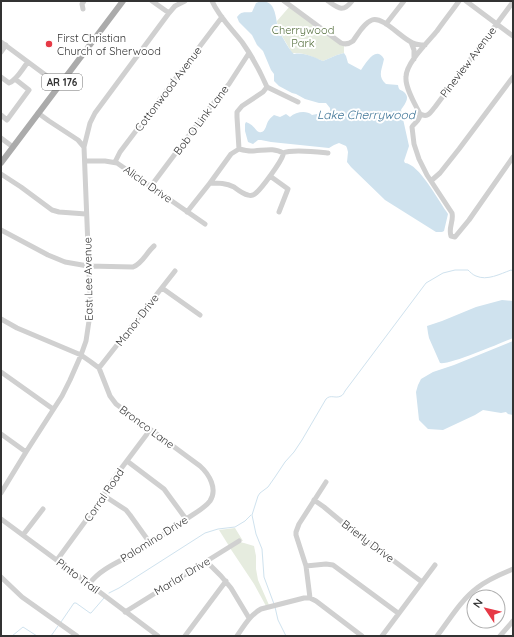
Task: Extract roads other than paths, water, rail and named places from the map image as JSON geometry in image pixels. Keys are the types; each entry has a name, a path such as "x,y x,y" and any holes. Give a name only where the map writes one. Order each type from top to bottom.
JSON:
{"main road":[{"name":"AR 176","path":"1,163 123,1"}],"street":[{"path":"83,9 82,4 84,1"},
{"path":"152,1 169,13"},
{"name":"East Lee Avenue","path":"1,492 67,388 86,341 90,321 84,147 90,123 95,113 169,13 175,6 185,1"},
{"path":"212,1 216,9 250,53 267,87 298,102"},
{"path":"284,1 341,43 351,43 365,25 371,20 379,20 411,42 425,45"},
{"path":"328,1 337,7 342,8 346,7 351,2"},
{"path":"386,24 404,1"},
{"path":"459,1 414,59 406,74 407,85 420,114 419,120 412,127 414,144 427,175 432,180 452,213 453,219 450,234 452,237 455,237 469,220 513,157"},
{"path":"466,1 513,36"},
{"name":"Pineview Avenue","path":"420,114 425,116 435,107 513,2"},
{"name":"Cottonwood Avenue","path":"115,162 120,152 222,17"},
{"path":"411,42 414,50 414,59"},
{"path":"1,52 3,44 60,85"},
{"name":"Bob O Link Lane","path":"150,186 229,84 250,53"},
{"path":"1,77 9,83 12,82 28,62"},
{"path":"432,180 460,149 513,77"},
{"path":"1,115 7,120 29,90 15,79"},
{"path":"239,149 237,112 242,106 263,92 267,87"},
{"path":"38,113 78,140 84,147"},
{"path":"1,138 13,147"},
{"path":"187,212 231,154 239,149 250,151 272,150 283,152 296,151 328,153"},
{"path":"210,183 224,184 245,194 253,195 270,176 282,158 283,152"},
{"name":"Alicia Drive","path":"85,161 115,162 205,224"},
{"path":"1,174 52,210 86,214"},
{"path":"270,176 288,189 288,193 279,212"},
{"path":"1,230 57,259 73,264 88,266 133,267 139,264 154,246"},
{"name":"Manor Drive","path":"99,368 175,271"},
{"path":"162,288 200,315"},
{"path":"1,319 18,328 81,355 99,368"},
{"name":"Bronco Lane","path":"99,368 108,392 118,406 202,468 209,477 213,490"},
{"path":"1,372 53,409"},
{"name":"Corral Road","path":"57,560 150,430"},
{"path":"1,434 26,452"},
{"path":"127,462 164,489 186,520"},
{"path":"310,598 306,566 296,532 299,524 326,482"},
{"name":"Palomino Drive","path":"90,584 93,579 104,570 150,543 200,510 209,502 213,490"},
{"path":"103,495 126,510 150,543"},
{"name":"Brierly Drive","path":"314,500 422,582"},
{"path":"23,535 43,509"},
{"name":"Pinto Trail","path":"1,519 90,584 155,635"},
{"name":"Marlar Drive","path":"124,612 239,540"},
{"path":"206,561 231,588 249,618"},
{"path":"306,566 326,564 333,565 398,613"},
{"path":"382,636 435,565"},
{"path":"438,636 468,595 481,585 513,569"},
{"path":"1,577 22,597 78,636"},
{"path":"185,636 226,582"},
{"path":"237,636 249,618 261,609 297,599 310,598 362,636"},
{"path":"500,636 513,621"}],"water":[{"name":"Lake Cherrywood","path":"261,1 272,6 280,33 294,54 305,54 323,61 344,53 348,63 361,70 368,60 375,54 381,55 384,59 381,73 383,81 386,84 398,85 399,89 406,94 407,97 401,110 409,146 404,161 416,169 422,176 448,214 444,231 436,232 385,200 347,162 348,152 346,146 339,143 329,148 261,140 258,140 253,144 248,142 245,131 246,122 261,132 274,115 280,117 286,114 290,117 292,115 304,112 312,115 317,114 324,120 326,116 329,116 330,114 330,108 326,103 319,103 305,99 279,86 274,81 274,74 263,51 257,45 252,35 239,22 237,17 242,13 252,12 256,3"},
{"path":"502,300 513,301 513,338 454,361 440,363 429,338 427,326 476,307"},
{"path":"513,341 513,415 506,412 501,413 483,410 443,430 428,429 419,420 416,392 421,379 433,372"}],"waterway":[{"path":"274,604 264,577 262,549 256,534 252,515 258,496 268,487 285,462 294,452 326,399 343,395 426,283 443,273 455,270 468,270 475,276 485,278 511,270 513,271"},
{"path":"109,593 205,533 218,529 235,527 251,515"},
{"path":"61,622 74,603 91,613 104,598"},
{"path":"275,607 278,620 286,636"},
{"path":"51,636 58,626"},
{"path":"12,636 23,627 37,636"}],"place":[{"name":"First Christian Church of Sherwood","path":"49,44"}],"park label":[{"name":"Cherrywood Park","path":"303,36"}]}
